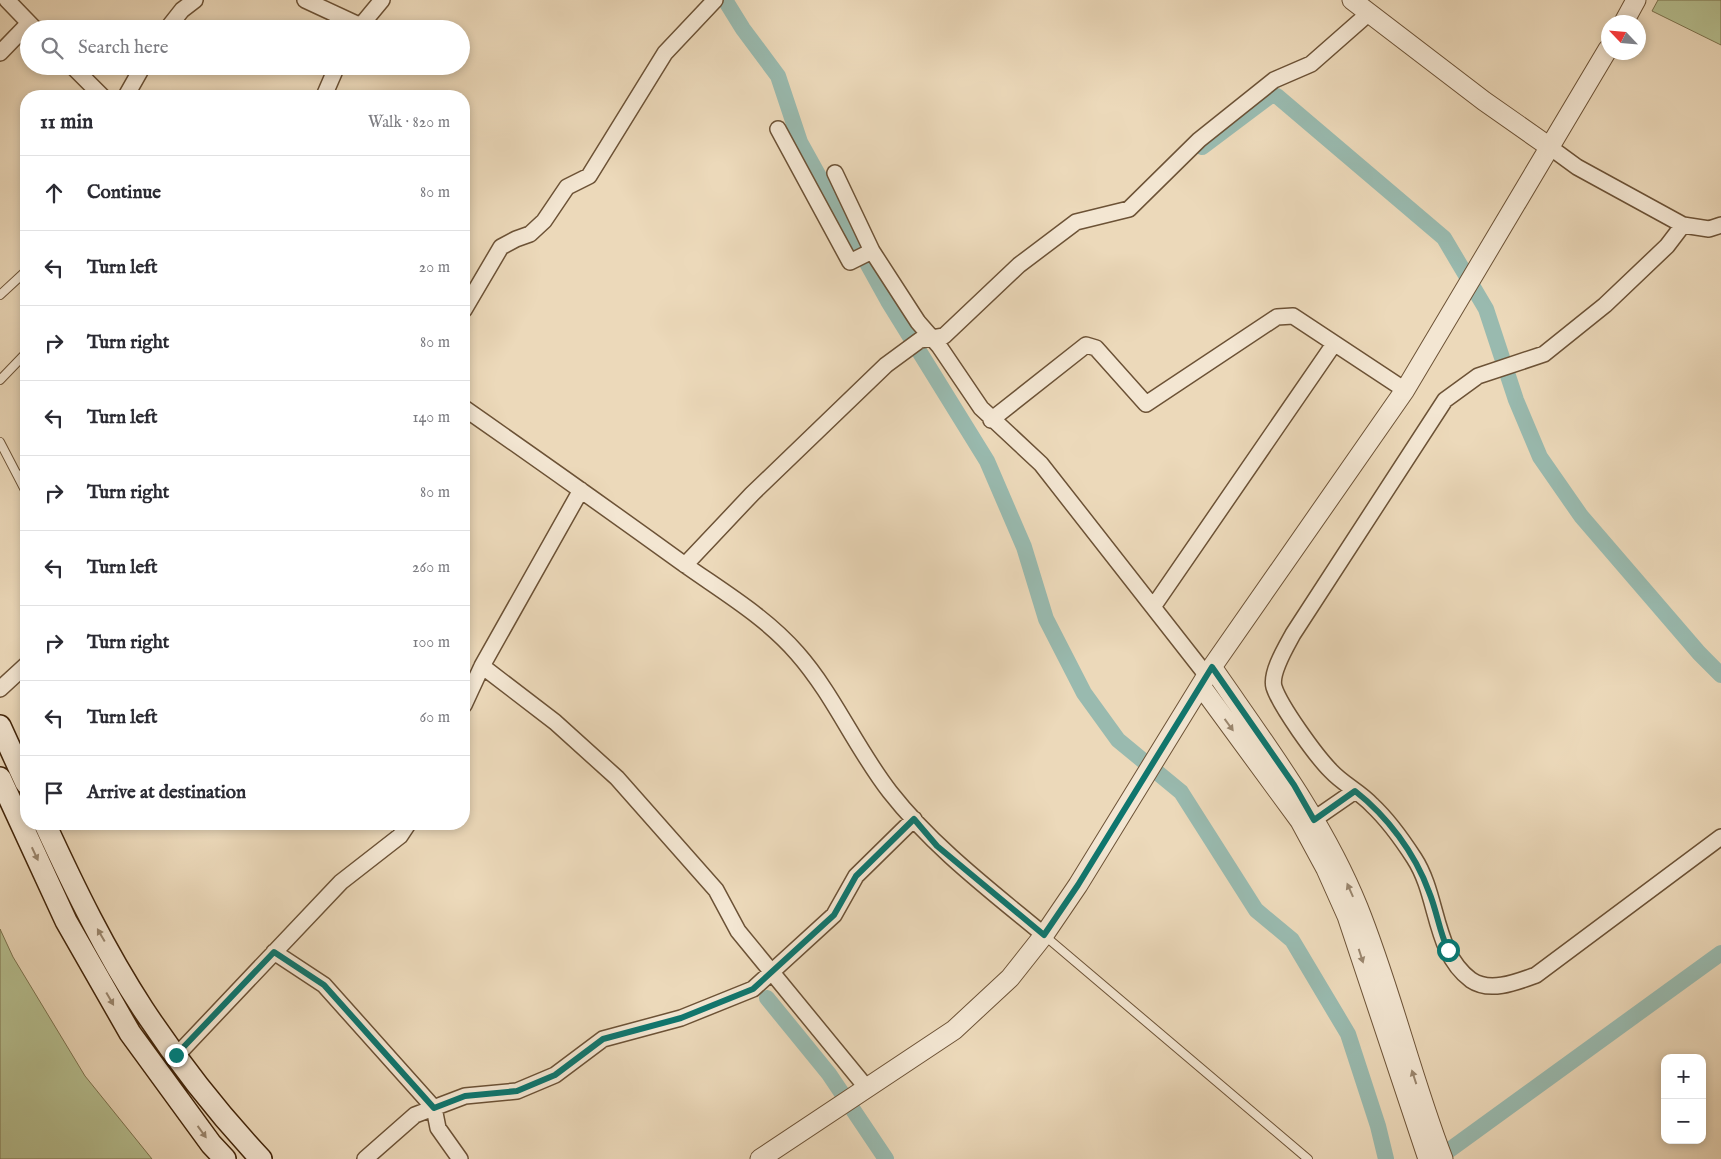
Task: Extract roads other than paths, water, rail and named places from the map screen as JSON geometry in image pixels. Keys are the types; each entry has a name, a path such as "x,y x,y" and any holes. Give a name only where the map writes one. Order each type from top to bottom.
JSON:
{"main road":[{"path":"0,726 20,770"},
{"path":"0,778 20,821"},
{"path":"24,830 66,921 130,1033 211,1144 225,1159"},
{"path":"48,830 79,897 143,1009 224,1120 261,1159"}],"street":[{"path":"7,0 26,20"},
{"path":"174,20 182,10 195,0"},
{"path":"305,0 346,20"},
{"path":"366,20 382,0"},
{"path":"1352,0 1484,101 1577,167 1683,225 1710,229 1721,225"},
{"path":"1628,15 1636,0"},
{"path":"470,300 501,247 530,234 544,221 567,187 589,176 665,53 712,3"},
{"path":"686,565 752,494 886,365 926,339 944,336 1019,265 1076,222 1129,208 1207,134 1274,80 1311,64 1369,12"},
{"path":"0,53 20,36"},
{"path":"760,1159 954,1030 1010,978 1044,935 1206,676 1405,390 1551,148 1602,60"},
{"path":"81,75 96,90"},
{"path":"129,90 138,75"},
{"path":"327,90 333,75"},
{"path":"778,129 850,262 872,251"},
{"path":"835,173 872,251 918,322 926,339 991,420 1041,464 1206,676 1294,785 1339,864 1358,907 1423,1128 1428,1159"},
{"path":"1683,225 1667,246 1605,305 1544,354 1478,376 1445,400 1293,634 1278,663 1273,684 1281,704 1330,771 1373,805 1415,859 1430,892 1441,936 1455,964 1472,980 1486,987 1513,983 1536,975 1721,837"},
{"path":"991,420 1086,345 1096,348 1146,404 1277,317 1293,316 1405,390"},
{"path":"1153,607 1334,344"},
{"path":"470,412 760,619 797,652 839,710 865,759 937,846 1044,935"},
{"path":"470,692 482,666 581,490"},
{"path":"482,666 555,722 617,778 716,890 738,931 865,1088"},
{"path":"0,689 20,671"},
{"path":"1206,676 1300,821 1326,870 1347,916 1423,1128 1443,1159"},
{"path":"1314,820 1355,791"},
{"path":"365,1159 415,1115 465,1096 517,1091 555,1075 603,1039 681,1018 753,989 834,915 856,876 914,819"},
{"path":"176,1055 341,882 400,836 404,830"},
{"path":"274,952 324,985 434,1108 438,1128 460,1159"}],"lane":[{"path":"0,295 20,277"},
{"path":"0,380 20,359"},
{"path":"0,442 19,478"},
{"path":"1044,935 1308,1159"}],"waterway":[{"path":"725,0 743,29 778,76 800,142 888,301 987,461 1024,547 1046,619 1084,693 1118,740 1181,792 1256,910 1292,940 1348,1034 1378,1126 1386,1159"},
{"path":"1202,147 1270,96 1277,96 1444,238 1486,309 1516,400 1540,457 1581,516 1699,653 1721,675"},
{"path":"1437,1159 1721,953"},
{"path":"767,998 829,1074 886,1159"}]}
